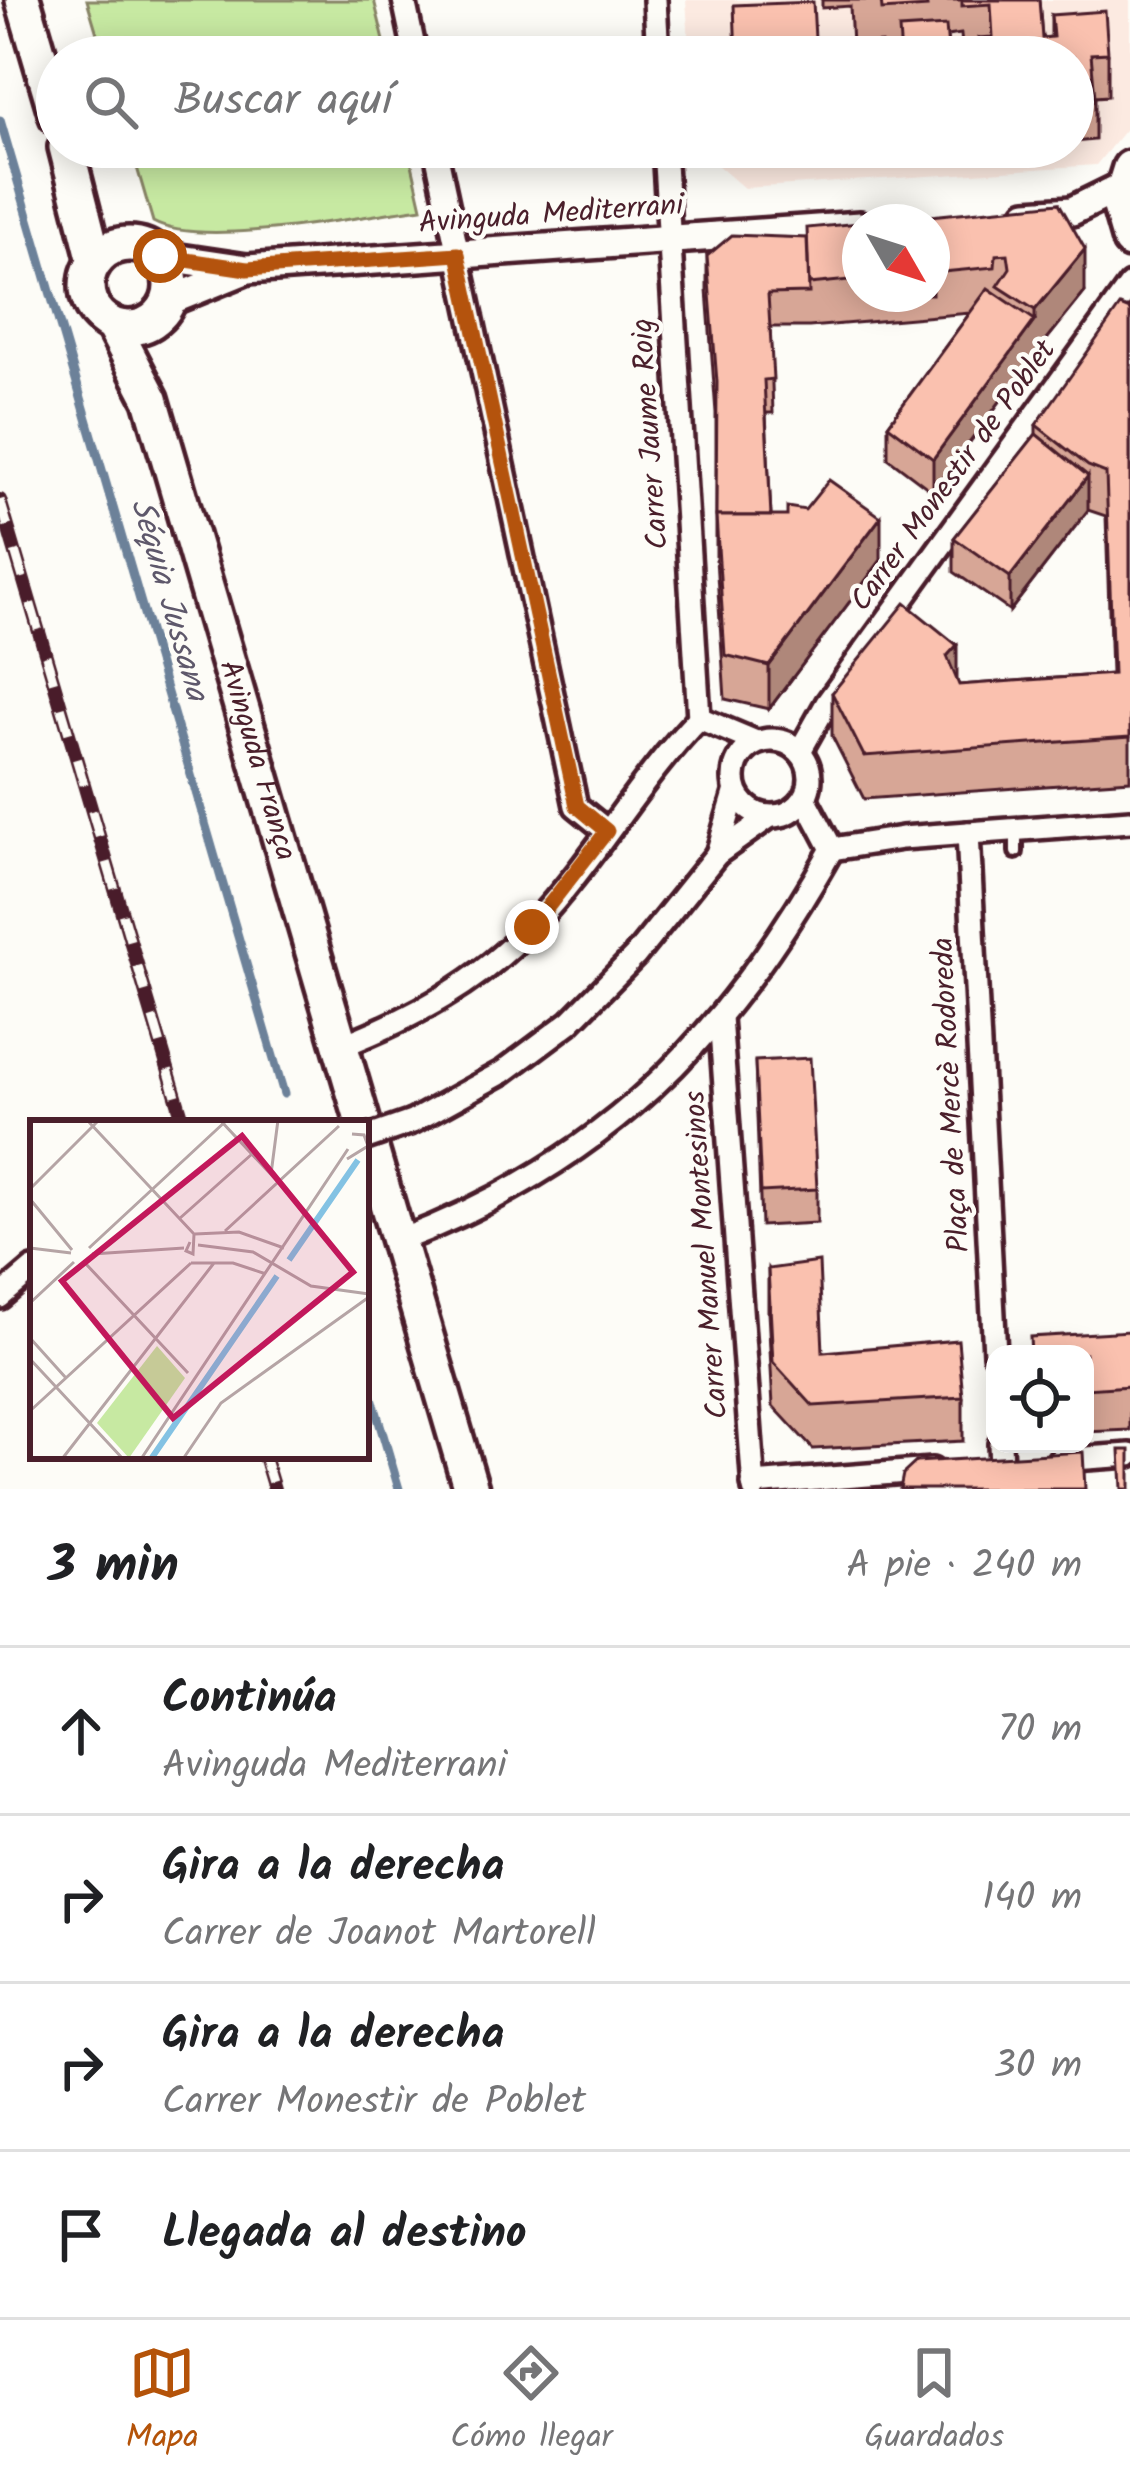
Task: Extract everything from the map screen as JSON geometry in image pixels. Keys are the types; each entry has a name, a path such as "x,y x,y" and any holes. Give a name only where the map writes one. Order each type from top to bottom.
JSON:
{"main road":[{"path":"22,0 36,46"},
{"path":"72,168 95,261"},
{"path":"77,168 171,278 161,312 134,329 113,326 93,310 86,285 95,261 111,248 145,250"},
{"path":"1126,178 1128,238"},
{"name":"Avinguda França","path":"151,399 161,312"},
{"name":"Avinguda França","path":"113,326 151,399 362,1120"},
{"path":"369,1145 471,1489"}],"street":[{"path":"404,0 412,36"},
{"path":"655,0 657,36"},
{"path":"440,168 577,806 607,831"},
{"name":"Carrer Jaume Roig","path":"665,168 699,718"},
{"path":"1005,216 1072,211 1126,178"},
{"path":"1072,211 1128,238"},
{"name":"Avinguda Mediterrani","path":"145,250 247,269 842,227"},
{"name":"Avinguda Mediterrani","path":"161,312 247,269"},
{"name":"Carrer Monestir de Poblet","path":"790,745 827,703 1130,285"},
{"path":"341,1046 413,1018 487,968 532,927 661,757 699,718 756,742 790,745 811,774 805,798 790,812 769,817 717,854 635,956 570,1022 503,1072 412,1122 369,1134"},
{"path":"717,854 735,793 735,763 756,742"},
{"path":"735,793 749,810 769,817"},
{"path":"805,798 832,849"},
{"path":"398,1241 500,1198 594,1141 661,1082 720,1017 832,849 968,833 1016,841 1130,821"},
{"name":"Plaça de Mercè Rodoreda","path":"968,833 995,1345"},
{"name":"Carrer Manuel Montesinos","path":"720,1017 753,1486"},
{"path":"0,1298 30,1272"},
{"path":"753,1486 821,1484 1000,1461 1130,1455"}],"shaded area":[{"path":"686,0 1130,0 1130,124 1094,165 1094,36 689,36"},
{"path":"721,168 1050,168 744,188"}],"green space":[{"path":"87,0 374,0 383,36 98,36"},
{"path":"137,168 413,168 422,208 243,232 176,229 153,222"}],"building":[{"path":"881,0 926,0 927,7 882,10"},
{"path":"962,0 1039,0 1042,36 993,36 991,4 962,6"},
{"path":"813,2 815,36 735,36 734,5"},
{"path":"1105,11 1108,53 1094,54 1094,36 1053,36 1051,15"},
{"path":"946,26 947,36 900,36 899,29"},
{"path":"1059,203 1085,249 1035,310 998,286 1010,268 1008,254 996,255 995,267 950,271 950,214"},
{"path":"842,225 842,281 809,284 807,228"},
{"path":"732,235 807,238 809,293 768,294 773,379 764,380 771,516 716,516 717,382 707,256"},
{"path":"988,288 1035,320 933,459 888,425"},
{"path":"1120,306 1130,310 1130,737 864,756 832,693 905,603 957,645 947,656 959,685 1113,674 1106,473 1088,466 1036,425"},
{"path":"1036,434 1088,476 1010,577 954,538"},
{"path":"829,480 881,517 769,666 725,655 716,516 787,516 787,507 805,510"},
{"path":"810,1058 817,1189 761,1192 755,1061"},
{"path":"819,1262 823,1352 958,1340 963,1397 813,1406 773,1362 768,1269"},
{"path":"1130,1331 1130,1386 1094,1388 1094,1345 1030,1345 1030,1337"},
{"path":"1120,1450 1130,1450 1130,1489 1122,1489"},
{"path":"1083,1453 1085,1489 900,1489 903,1474 916,1462"}],"waterway":[{"name":"Séquia Jussana","path":"0,120 284,1094"},
{"name":"Séquia Jussana","path":"369,1387 399,1489"}],"railway":[{"path":"0,500 183,1120"},
{"path":"265,1459 274,1489"}],"route":[{"path":"160,256 247,269 458,254 577,806 607,831 532,927"}]}
